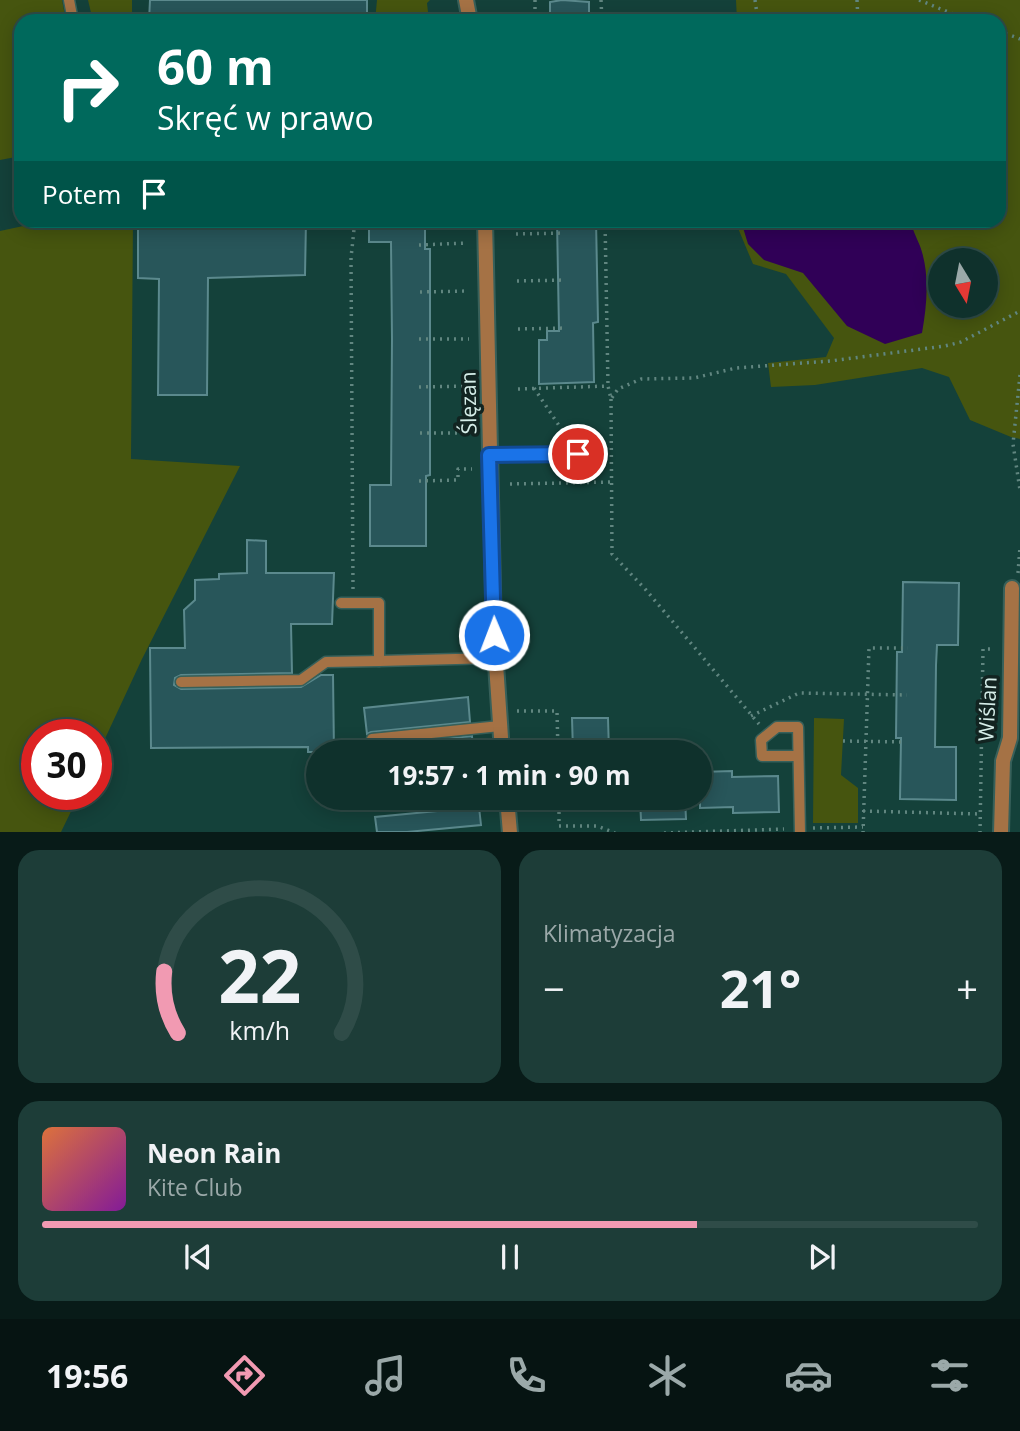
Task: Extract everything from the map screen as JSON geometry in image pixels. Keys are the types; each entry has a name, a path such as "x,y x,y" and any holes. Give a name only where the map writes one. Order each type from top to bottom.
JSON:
{"street":[{"name":"Ślęzan","path":"485,228 495,658 501,740"},
{"name":"Wiślan","path":"1001,832 1003,761 1010,738 1012,588"},
{"path":"508,810 510,832"}],"lane":[{"path":"489,455 578,454"},
{"path":"341,603 379,603 379,661"},
{"path":"181,682 301,680 326,662 495,658"},
{"path":"372,739 500,726"},
{"path":"798,756 762,756 761,740 777,727 798,727 800,830"}],"path":[{"path":"919,0 953,14"},
{"path":"354,228 351,258 354,604"},
{"path":"605,228 608,386 611,399 612,554 646,590 768,734"},
{"path":"516,234 565,233"},
{"path":"419,245 467,243"},
{"path":"517,281 566,281"},
{"path":"420,292 468,291"},
{"path":"611,399 618,389 640,379 694,378 736,368 830,361 945,346 961,342 1020,311"},
{"path":"518,329 567,328"},
{"path":"419,339 469,339"},
{"path":"1020,375 1013,443 1020,490"},
{"path":"419,387 470,386"},
{"path":"518,389 608,386"},
{"path":"534,388 578,454"},
{"path":"420,433 460,433 460,428 471,428"},
{"path":"419,481 458,480 458,469 472,469"},
{"path":"510,484 612,482"},
{"path":"1012,588 1017,583 1020,547"},
{"path":"863,832 869,648 908,648"},
{"path":"980,832 983,649 1010,650"},
{"path":"751,716 799,693 907,695"},
{"path":"516,704 517,712 557,711 558,740"},
{"path":"844,741 905,742"},
{"path":"559,810 559,826 597,826 615,832"},
{"path":"863,811 980,814"},
{"path":"664,832 863,827"}],"green space":[{"path":"0,0 62,0 65,14 14,14 14,157 0,160"},
{"path":"88,0 132,0 132,14 91,14"},
{"path":"377,0 430,0 427,3 428,14 376,14"},
{"path":"736,0 1020,0 1020,439 970,420 949,377 922,368 815,385 771,387 768,363 826,357 834,338 786,274 753,264 738,228 1006,228 1006,14 737,14"},
{"path":"14,228 133,228 131,459 240,466 112,724 112,719 21,719 21,810 72,810 61,832 0,832 0,231"},
{"path":"814,718 844,719 841,775 858,788 858,823 813,823"}],"shaded area":[{"path":"743,228 913,228 923,256 926,278 922,333 885,344 847,326 803,273 764,260 748,244"}],"building":[{"path":"150,0 367,0 367,14 149,14"},
{"path":"550,2 589,2 589,14 550,14"},
{"path":"138,228 306,228 305,275 208,278 207,395 158,395 159,279 138,278"},
{"path":"369,228 425,228 425,249 430,249 430,475 426,476 426,546 370,546 370,485 391,485 392,339 391,242 369,242"},
{"path":"557,228 596,228 598,322 593,323 594,382 539,384 539,340 547,340 547,331 559,331"},
{"path":"247,540 266,541 266,573 334,573 332,624 291,624 292,673 181,675 175,678 174,685 181,689 301,687 321,675 333,675 334,740 306,740 306,747 151,748 150,648 185,648 184,610 195,600 195,580 219,579 219,574 247,573"},
{"path":"903,582 959,583 958,645 937,645 936,665 935,747 956,747 956,800 900,799 901,738 896,738 897,652 902,652"},
{"path":"468,697 470,722 367,734 364,708"},
{"path":"572,718 608,718 609,740 573,740"},
{"path":"472,736 472,740 432,740"},
{"path":"732,771 732,777 778,776 779,812 733,813 733,807 712,808 712,772"},
{"path":"448,810 479,810 481,825 377,832 375,817"},
{"path":"641,810 686,810 686,819 641,820"}],"route":[{"path":"494,635 489,455 578,454"}]}
